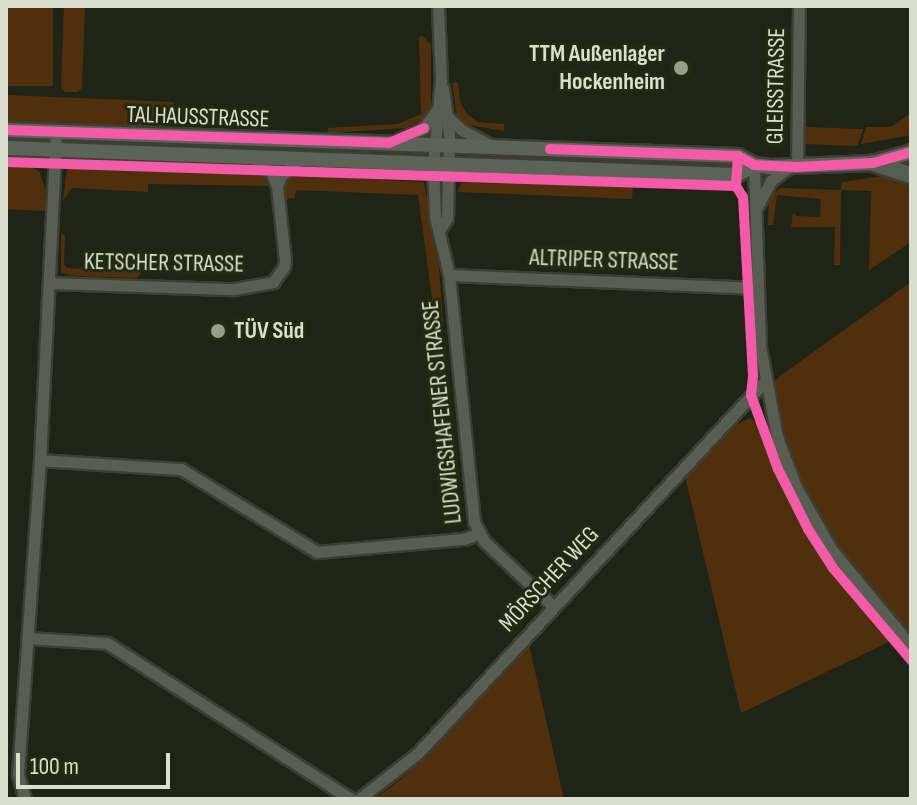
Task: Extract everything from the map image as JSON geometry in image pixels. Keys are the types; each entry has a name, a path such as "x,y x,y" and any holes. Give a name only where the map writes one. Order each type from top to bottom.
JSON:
{"highway":[{"path":"873,163 911,175"}],"main road":[{"name":"TALHAUSSTRASSE","path":"6,130 738,156 754,165 793,167 873,163 911,152"},
{"name":"TALHAUSSTRASSE","path":"6,148 734,175 754,165"}],"street":[{"path":"438,6 441,80 448,117 442,145"},
{"name":"GLEISSTRASSE","path":"793,167 799,6"},
{"path":"441,80 436,111 442,145"},
{"path":"389,143 424,128 436,111"},
{"path":"448,117 462,130 494,147"},
{"path":"25,799 18,774 40,460 56,132"},
{"name":"LUDWIGSHAFENER STRASSE","path":"442,145 435,217 449,275 478,534 553,606"},
{"path":"254,158 271,172 277,186"},
{"path":"277,186 281,176 300,159"},
{"path":"754,165 757,288 764,382 787,465 813,521 858,584 911,646"},
{"path":"755,211 765,188 793,167"},
{"name":"KETSCHER STRASSE","path":"49,283 234,289 267,284 278,279 285,260 277,186"},
{"name":"ALTRIPER STRASSE","path":"449,275 757,288"},
{"name":"MÖRSCHER WEG","path":"359,799 418,753 764,382"},
{"path":"40,460 181,469 317,552 464,539 478,534"},
{"path":"28,638 107,643 351,799"}],"shaded area":[{"path":"8,6 53,6 53,86 8,86"},
{"path":"64,6 85,6 82,88 77,92 65,92 61,87"},
{"path":"423,36 431,45 431,108 427,117 406,128 328,133 328,128 398,124 421,114 419,37"},
{"path":"458,82 460,102 467,114 478,122 504,124 504,131 469,125 457,115 452,83"},
{"path":"6,95 174,102 171,122 167,127 6,121"},
{"path":"911,113 911,135 861,144 866,127 891,127"},
{"path":"806,127 863,129 858,145 853,146 805,144"},
{"path":"138,139 414,150 414,153 122,145"},
{"path":"584,154 735,160 735,169 455,157"},
{"path":"6,166 31,167 39,171 46,191 45,211 6,209"},
{"path":"67,168 263,174 269,186 148,184 148,192 72,188 63,200"},
{"path":"291,175 424,182 439,267 443,322 436,327 418,195 296,190 295,198 285,199 284,187"},
{"path":"890,175 911,179 911,242 869,270 871,191 841,190 842,182"},
{"path":"480,180 633,185 632,199 457,192 461,183"},
{"path":"780,188 841,190 840,265 834,265 835,227 791,227 793,213 820,217 821,199 777,195 773,225 768,225 769,198"},
{"path":"61,233 65,236 64,264 67,268 141,271 140,275 137,278 61,273"},
{"path":"911,282 911,637 863,582 819,520 787,449 771,386 780,376"},
{"path":"750,418 761,425 772,460 801,523 831,570 891,641 741,713 685,476 735,421 738,424"},
{"path":"529,645 564,799 375,799 401,779"}],"cycle path":[{"path":"6,130 389,143 424,128"},
{"path":"550,149 738,156 754,165 797,167 873,163 911,152"},
{"path":"738,156 736,186 743,197 753,376 751,395 778,469 808,529 833,568 911,660"},
{"path":"6,162 736,186"}],"place":[{"name":"TTM Außenlager Hockenheim","path":"681,68"},
{"name":"TÜV Süd","path":"218,331"}]}
